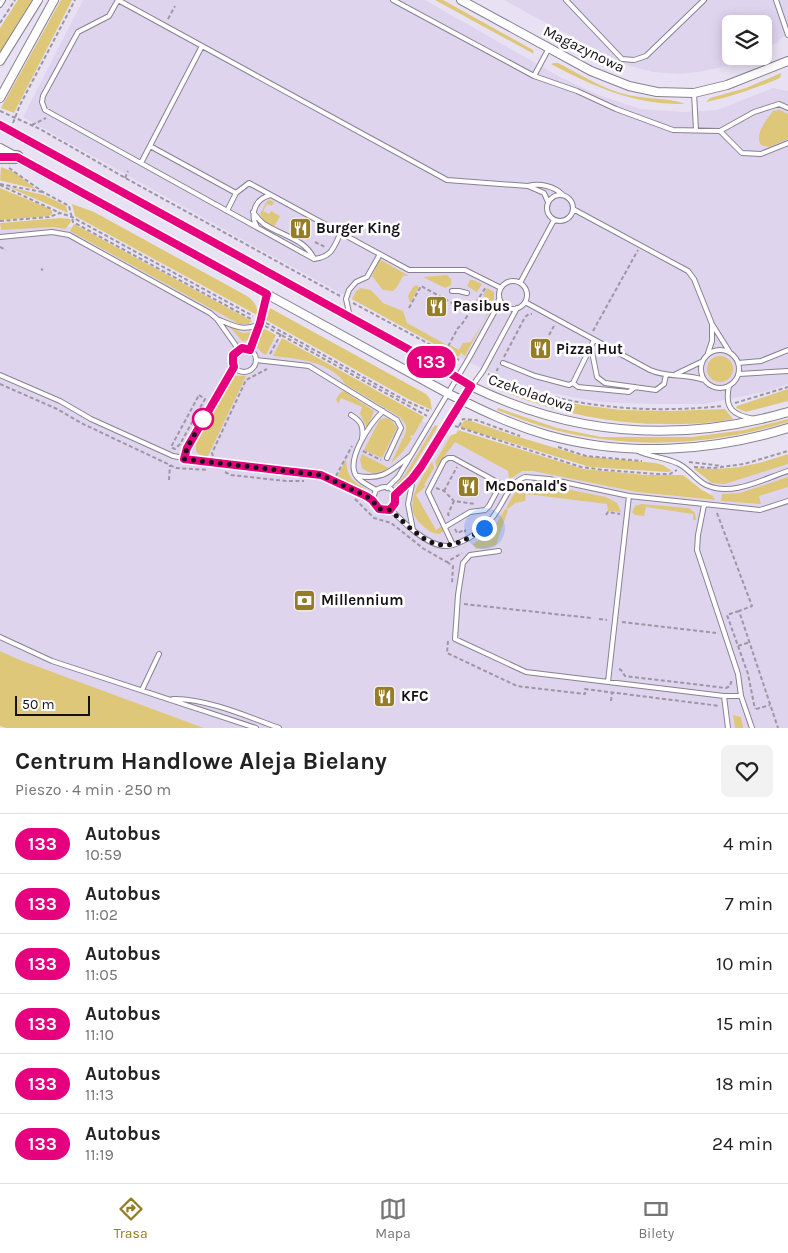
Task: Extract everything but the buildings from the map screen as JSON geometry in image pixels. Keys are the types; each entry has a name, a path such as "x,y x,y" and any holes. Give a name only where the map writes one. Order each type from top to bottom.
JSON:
{"street":[{"path":"0,62 38,0"},
{"path":"0,98 54,0"},
{"name":"Magazynowa","path":"461,0 591,71 629,86 657,92 694,93 727,85 788,61"},
{"name":"Czekoladowa","path":"0,125 471,386 519,407 576,424 613,430 663,431 696,429 761,420 788,412"},
{"path":"0,148 449,394 491,415 548,435 587,443 632,448 666,449 713,446 788,428"},
{"path":"1,162 17,157"}],"lane":[{"path":"0,5 3,0"},
{"path":"341,232 330,253 324,258 314,259 45,110 42,102 43,96 78,32 109,16 118,0 447,180 528,186 536,184 554,189 571,201 573,209 571,215 566,220 554,220 547,211 548,202 544,193 528,186"},
{"path":"392,0 534,76 577,91 616,109 673,130 720,131 754,112 779,104 788,108"},
{"path":"566,0 622,59 634,60 646,56 704,0"},
{"path":"776,0 788,35"},
{"path":"141,163 202,46"},
{"path":"534,76 549,48"},
{"path":"694,93 696,130"},
{"path":"720,131 742,152 761,154 788,143"},
{"path":"150,146 236,193"},
{"path":"227,211 236,193 249,183 409,270 465,270 500,288"},
{"path":"258,229 253,218 253,212 260,199 264,196 272,195"},
{"path":"548,202 554,196 563,195"},
{"path":"573,209 688,271 694,279 712,324 728,352"},
{"path":"253,212 262,223 312,252 314,259"},
{"path":"520,283 554,220"},
{"path":"0,237 52,232 65,234 210,313 217,319 239,350"},
{"path":"350,318 346,299 349,290 352,285 367,277 380,254"},
{"path":"387,488 398,477 449,394 496,309 500,288 511,281 520,283 526,291 525,302 517,308 483,371 471,386 412,479 395,495"},
{"path":"452,292 460,291 467,293"},
{"path":"250,350 267,294"},
{"path":"499,299 506,307 517,308"},
{"path":"525,302 650,370 666,375 676,374 704,380"},
{"path":"217,319 245,329 253,327 260,322"},
{"path":"708,353 716,350 733,354 738,364 739,374 729,386 718,388 708,384 700,371 712,340 712,324"},
{"path":"502,362 535,376 569,385 573,383 594,340"},
{"path":"591,347 596,373 599,379 605,382 659,389 664,384 666,375"},
{"path":"184,459 187,448 234,367 233,355 245,348 255,354 255,366 249,371 241,372 234,367"},
{"path":"738,364 761,360 788,350"},
{"path":"256,360 309,366 397,420 402,428 387,458"},
{"path":"676,374 702,362"},
{"path":"739,374 788,371"},
{"path":"0,375 60,401 80,413 159,451 184,459 321,475 372,500 379,509 390,510 428,540 440,545 453,545 476,533 488,524 514,484 525,476 629,496 704,505 760,510 788,500"},
{"path":"573,383 578,387 629,392 636,387"},
{"path":"729,386 729,405 737,415 761,420"},
{"path":"376,490 356,476 353,466 354,456 362,441 383,411"},
{"path":"350,415 361,423 363,430 362,441"},
{"path":"632,448 643,454 660,456 675,462 689,470 705,484 718,489 738,488 788,471"},
{"path":"356,476 371,478 382,476 411,455"},
{"path":"445,526 470,512 485,510 498,491 497,482 453,458 448,458 444,461 428,492 453,545"},
{"path":"412,479 408,504 409,516 414,530"},
{"path":"372,500 376,490 383,487 387,488 394,492 395,495 395,503 390,510"},
{"path":"608,682 629,496"},
{"path":"704,505 698,535 698,550 738,674 741,696 752,728"},
{"path":"499,551 470,555 463,563 458,595 455,639 526,672 724,696 741,696"},
{"path":"0,637 52,661 256,728"},
{"path":"142,690 159,654"},
{"path":"724,696 728,728"},
{"path":"170,699 188,700 240,713 279,728"}],"path":[{"path":"0,23 15,0"},
{"path":"12,125 75,0"},
{"path":"165,26 175,6"},
{"path":"0,111 32,125 125,178 466,363"},
{"path":"18,124 20,119"},
{"path":"32,125 45,119"},
{"path":"1,162 44,192 69,206 73,222 71,225"},
{"path":"125,178 128,171"},
{"path":"0,184 44,192"},
{"path":"0,184 72,217 260,322 432,412"},
{"path":"0,222 50,217 60,213"},
{"path":"73,222 253,320"},
{"path":"314,250 317,243 329,249"},
{"path":"0,247 6,250"},
{"path":"589,338 638,250"},
{"path":"445,352 488,282"},
{"path":"409,308 421,286 463,309 465,305 471,308"},
{"path":"502,362 526,315 532,314"},
{"path":"264,326 281,333 430,417"},
{"path":"549,335 554,326 561,330"},
{"path":"269,355 281,333"},
{"path":"213,458 212,453 246,380 268,366"},
{"path":"494,376 499,367"},
{"path":"483,371 506,382 539,393 579,402 617,407 684,408 729,405 788,387"},
{"path":"501,391 506,382"},
{"path":"0,384 57,409 81,423 176,468 212,470"},
{"path":"199,396 205,399 180,444 175,449 171,446 199,396"},
{"path":"425,414 427,410"},
{"path":"459,426 466,418 487,425"},
{"path":"454,426 587,468 670,474 679,469"},
{"path":"334,477 337,475 352,446"},
{"path":"692,467 755,462 788,451"},
{"path":"686,463 722,466"},
{"path":"169,480 170,465"},
{"path":"444,491 458,467"},
{"path":"223,471 232,475 277,480 312,481"},
{"path":"434,488 444,491 454,501 476,504"},
{"path":"353,498 374,518 391,523 418,544 447,562 462,553"},
{"path":"449,516 448,514 454,501"},
{"path":"717,512 752,606 727,616 748,674 756,709"},
{"path":"454,526 457,533 465,530 466,532"},
{"path":"464,604 591,618"},
{"path":"739,611 778,728"},
{"path":"599,619 610,620"},
{"path":"620,621 719,633"},
{"path":"449,636 447,652 517,686 585,694 585,689 722,707"},
{"path":"738,646 750,642"},
{"path":"619,669 622,670 625,676 726,688 730,686 731,682 734,682"},
{"path":"611,701 612,692"},
{"path":"751,710 770,705"}],"shaded area":[{"path":"18,0 33,0 0,53 0,28"},
{"path":"61,0 72,0 14,113 1,108"},
{"path":"83,0 425,0 560,77 601,96 641,109 684,112 717,110 773,88 788,91 788,384 769,391 704,404 602,402 530,388 498,376 458,357 252,245 23,117"},
{"path":"435,0 443,0 533,50 534,54"},
{"path":"504,0 788,0 788,35 772,45 772,15 722,15 722,65 729,65 727,66 679,74 653,72 630,66 605,55"},
{"path":"558,63 592,81 619,92 685,104 666,104 615,93 551,64"},
{"path":"781,73 780,78 762,85 735,95 706,102 710,98 746,88"},
{"path":"780,110 788,114 788,139 769,147 761,145 759,137 762,128 773,111"},
{"path":"1,167 14,172 36,189 0,180"},
{"path":"8,187 44,195 66,206 68,213"},
{"path":"0,188 50,209 52,214 49,216 0,220"},
{"path":"267,201 274,202 272,206 267,204 263,211 269,214 271,211 280,216 274,227 264,221 260,214"},
{"path":"72,204 94,212 247,296 255,304 257,315 75,216"},
{"path":"60,218 70,219 71,222 65,229 54,227 1,230 0,223"},
{"path":"74,224 252,321 249,324 239,324 70,231"},
{"path":"66,225 499,463 637,492 713,500 706,474 754,468 788,457 788,728 204,728 0,651 0,229"},
{"path":"381,260 409,276 403,276 393,291 383,290 372,276"},
{"path":"447,275 451,279 451,285 445,288 423,277"},
{"path":"470,280 482,284 477,292 467,286"},
{"path":"416,285 419,287 410,303 408,296"},
{"path":"361,288 371,290 383,303 403,311 407,323 447,345 445,350 352,299 356,291"},
{"path":"487,288 494,292 494,302 483,322 488,306 487,300 483,295"},
{"path":"270,308 426,394 430,399 432,410 410,400 266,320"},
{"path":"230,327 243,333 253,332 249,339 242,341"},
{"path":"263,328 276,335 266,355 257,347"},
{"path":"480,328 465,356 461,353 458,357 447,351 450,345 459,350 463,343 471,342"},
{"path":"282,338 424,417 413,436 411,435 410,437 412,438 403,452 391,463 406,432 406,425 400,417 345,384 332,371 323,366 313,362 273,356"},
{"path":"720,356 729,360 733,369 729,378 720,382 711,378 707,369 711,360"},
{"path":"235,376 246,376 207,458 201,456 196,451 196,444"},
{"path":"509,386 529,393 581,405 621,410 725,409 733,419 682,424 653,424 588,417 526,400 505,392"},
{"path":"788,389 788,401 746,412 736,408 737,406"},
{"path":"344,391 374,411 367,428 360,414 362,407 341,398 338,404 336,399"},
{"path":"498,408 557,428 601,437 692,437 744,430 788,419 788,422 730,436 670,442 640,442 580,436 531,423 497,410"},
{"path":"387,418 397,428 382,458 364,450 379,421"},
{"path":"468,420 582,456 655,463 663,465 672,471 590,467 460,427 464,421"},
{"path":"435,425 438,426 410,472 398,485 397,484 406,473"},
{"path":"458,430 583,469 646,475 683,475 713,496 715,500 637,492 533,471 522,471 509,480 508,471 455,442 437,468 435,462 451,435 456,434"},
{"path":"362,454 390,468 375,473 365,471 360,460"},
{"path":"788,454 788,464 725,484 712,483 694,469 720,469 743,466"},
{"path":"346,459 349,474 366,489 364,491 337,478"},
{"path":"432,461 434,468 424,485 426,486 416,495 436,530 442,526 444,530 440,534 424,527 416,518 413,510 413,501 418,485"},
{"path":"788,477 788,487 759,496 761,504 721,501 722,494 740,493"},
{"path":"524,482 606,497 617,503 621,512 608,511 607,504 526,494 525,501 515,503 508,509 506,508 519,486"},
{"path":"641,504 689,508 695,513 696,520 693,520 693,514 646,507 644,516 635,515 632,512 635,506"},
{"path":"505,509 508,510 496,545 476,549 473,544 492,530"},
{"path":"0,651 204,728 6,728 0,726"},
{"path":"733,715 741,717 743,728 735,728"}],"bus line":[{"name":"133","path":"0,125 428,360 471,386 421,467 412,479 395,495 395,503 390,510 379,509 366,496 321,475 184,459 187,448 234,367 233,355 242,348 250,350 260,323 267,294 17,157 0,157"}],"place":[{"name":"Burger King","path":"300,228"},
{"name":"Pasibus","path":"437,306"},
{"name":"Pizza Hut","path":"540,349"},
{"name":"McDonald's","path":"469,486"},
{"name":"Millennium","path":"305,600"},
{"name":"KFC","path":"385,696"}],"route":[{"path":"203,419 187,448 184,459 321,475 366,496 379,509 390,510 428,540 440,545 457,544 484,528"}]}
